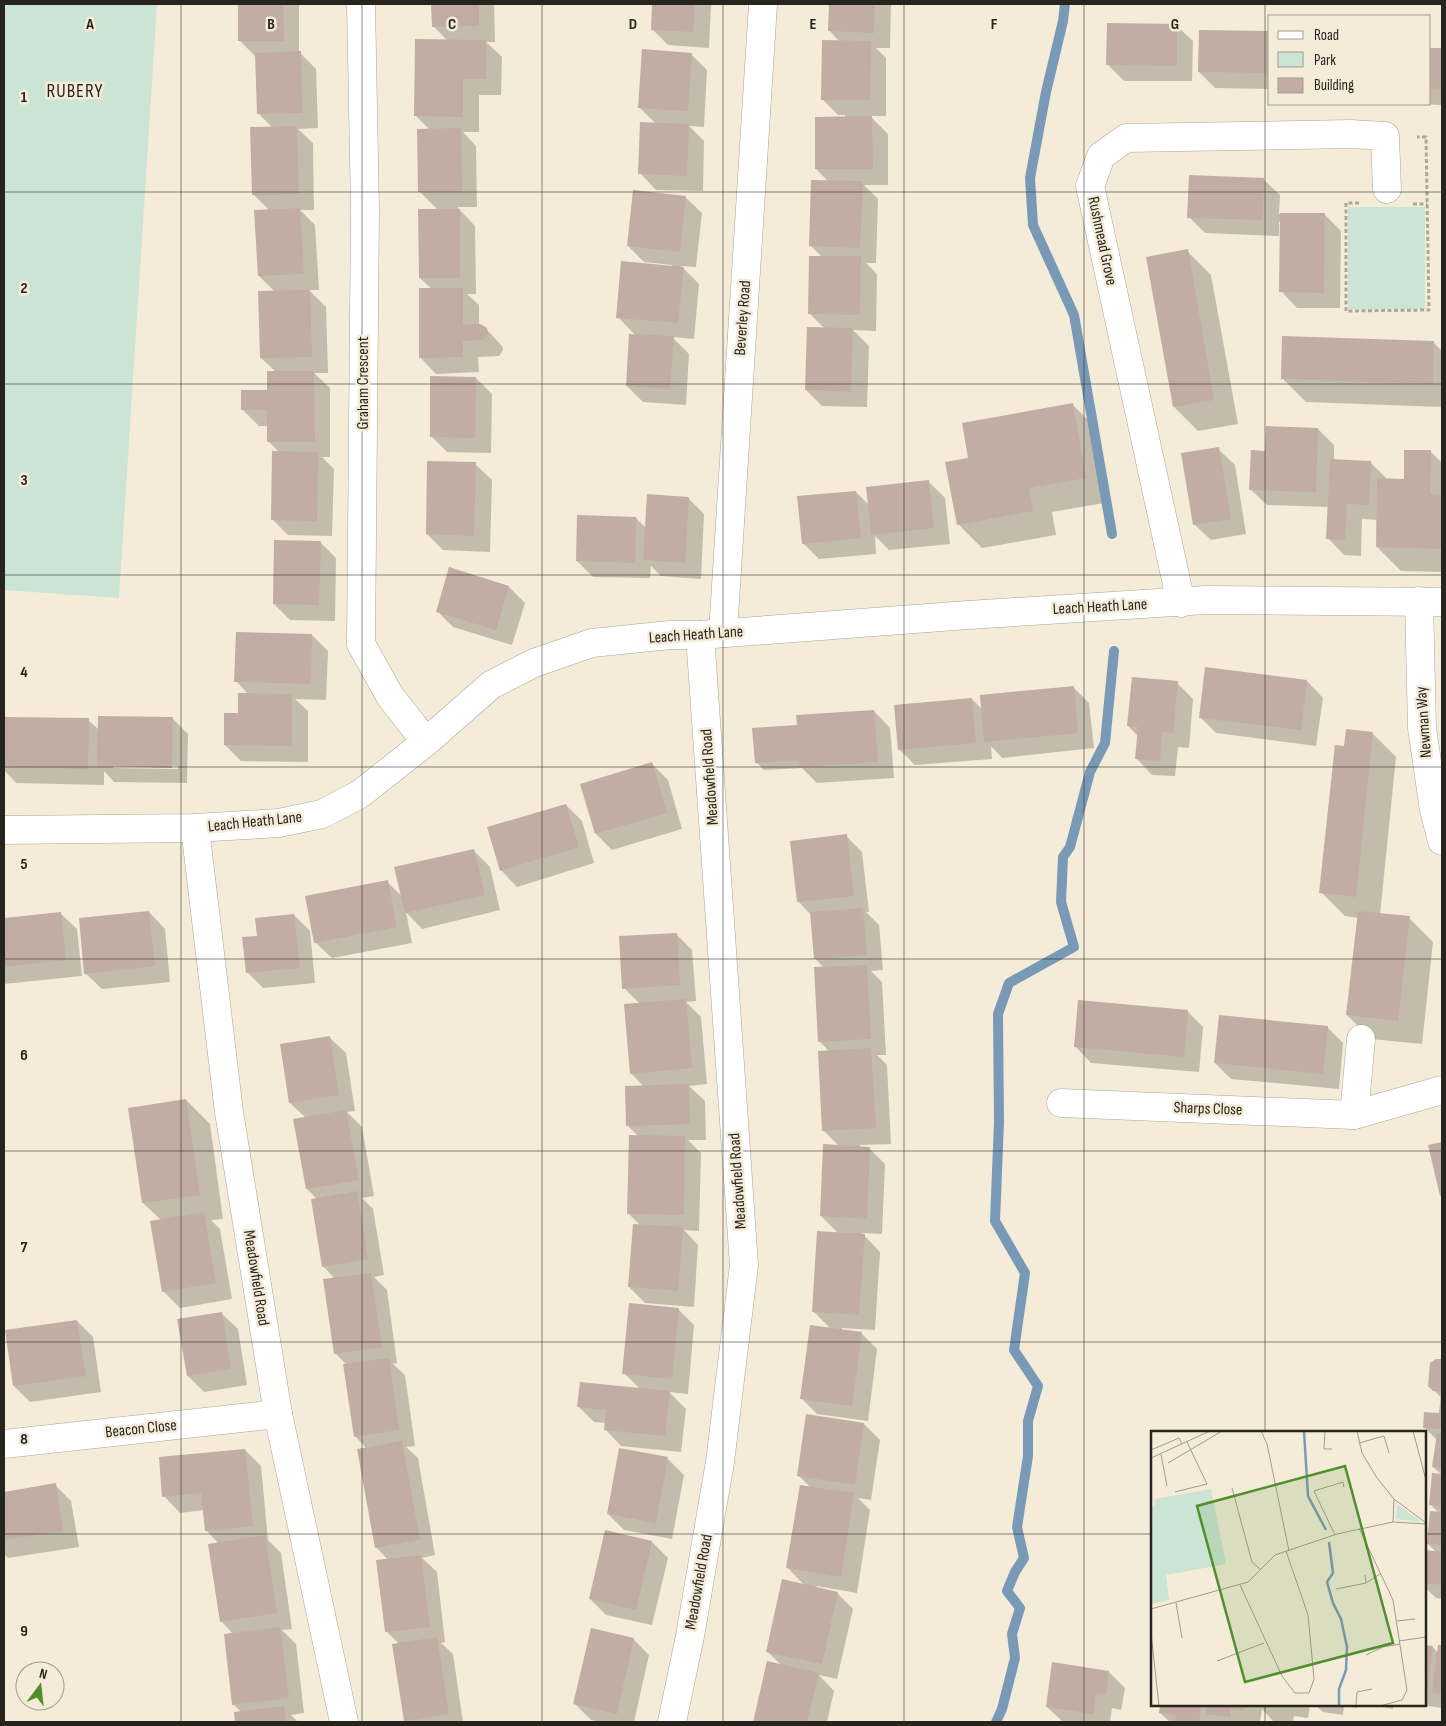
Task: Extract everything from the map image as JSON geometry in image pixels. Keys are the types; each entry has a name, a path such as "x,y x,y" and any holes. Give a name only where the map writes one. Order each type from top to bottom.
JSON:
{"street":[{"name":"Graham Crescent","path":"361,4 365,210 361,644 390,696 426,742"},
{"name":"Beverley Road","path":"712,634 763,4"},
{"name":"Rushmead Grove","path":"1181,603 1090,186 1101,156 1126,138 1350,134 1385,136"},
{"path":"1385,136 1387,189"},
{"name":"Leach Heath Lane","path":"4,830 195,828 280,823 322,814 360,794 426,742 491,685 534,663 592,643 670,635 712,634 1206,600 1430,601"},
{"name":"Newman Way","path":"1430,601 1422,728 1434,810 1442,841"},
{"name":"Meadowfield Road","path":"672,1722 690,1636 720,1462 744,1265 712,634"},
{"name":"Meadowfield Road","path":"195,828 229,1112 278,1414 344,1722"},
{"path":"1354,1115 1362,1039"},
{"name":"Sharps Close","path":"1061,1104 1354,1115 1442,1090"},
{"name":"Beacon Close","path":"4,1444 278,1414"}],"path":[{"path":"1364,203 1346,203 1346,311 1429,310 1426,138 1385,136"},
{"path":"1409,204 1427,204"}],"green space":[{"path":"4,4 157,4 119,598 4,590"},
{"path":"1348,207 1425,207 1425,309 1348,309"}],"building":[{"path":"238,4 283,4 284,41 238,41"},
{"path":"431,4 479,4 479,26 432,27"},
{"path":"652,4 695,4 693,32 651,30"},
{"path":"829,4 875,4 874,33 828,31"},
{"path":"1107,23 1177,24 1177,66 1106,65"},
{"path":"1199,30 1268,31 1268,73 1198,72"},
{"path":"415,39 486,40 486,79 463,79 463,117 414,116"},
{"path":"822,40 871,41 870,100 821,100"},
{"path":"1431,48 1442,48 1442,90 1431,89"},
{"path":"642,49 692,53 688,111 638,108"},
{"path":"301,51 302,113 257,114 255,53"},
{"path":"872,116 873,169 815,169 815,117"},
{"path":"640,122 689,124 687,176 638,174"},
{"path":"297,126 299,194 252,195 250,127"},
{"path":"461,128 462,192 418,192 417,129"},
{"path":"1189,175 1264,178 1263,220 1187,218"},
{"path":"811,180 863,181 860,248 809,246"},
{"path":"633,190 686,196 680,252 627,246"},
{"path":"300,208 304,274 258,276 254,210"},
{"path":"418,209 460,209 460,278 419,278"},
{"path":"1280,213 1325,213 1324,293 1279,292"},
{"path":"1188,249 1214,400 1173,407 1146,257"},
{"path":"809,256 861,256 860,315 808,314"},
{"path":"621,261 684,267 678,323 616,318"},
{"path":"419,288 463,288 463,325 480,324 487,328 488,334 483,340 463,341 463,357 419,358"},
{"path":"310,290 312,357 260,358 258,291"},
{"path":"807,327 853,328 851,392 805,390"},
{"path":"629,334 674,336 670,389 626,386"},
{"path":"1282,336 1434,341 1433,384 1281,379"},
{"path":"267,371 314,371 315,442 267,442 267,410 241,410 241,390 267,390"},
{"path":"430,376 476,377 475,438 430,437"},
{"path":"1073,403 1086,478 1029,488 1033,511 957,525 945,462 968,458 962,423"},
{"path":"1266,426 1318,428 1316,492 1249,490 1251,450 1265,451"},
{"path":"1219,447 1231,519 1193,525 1181,453"},
{"path":"1404,450 1431,450 1430,494 1442,495 1442,549 1376,547 1377,478 1404,479"},
{"path":"272,451 318,452 317,521 271,520"},
{"path":"1330,459 1371,461 1369,505 1347,504 1345,540 1326,539"},
{"path":"427,461 476,462 474,536 426,534"},
{"path":"929,480 934,528 871,535 866,487"},
{"path":"856,491 861,538 802,544 797,496"},
{"path":"647,494 689,497 685,563 643,560"},
{"path":"577,515 636,517 635,563 576,561"},
{"path":"274,540 321,541 319,605 273,604"},
{"path":"449,567 509,586 496,630 436,612"},
{"path":"236,632 312,634 311,684 234,682"},
{"path":"1205,667 1307,680 1301,730 1199,718"},
{"path":"1132,677 1178,681 1173,733 1162,732 1160,761 1135,759 1138,727 1127,726"},
{"path":"1074,686 1078,733 984,742 980,695"},
{"path":"238,693 292,694 292,746 224,745 224,713 238,713"},
{"path":"972,698 976,743 898,750 894,705"},
{"path":"874,710 878,762 800,767 799,760 755,763 752,728 797,725 796,715"},
{"path":"98,716 173,717 172,768 97,766"},
{"path":"4,717 89,718 88,769 4,767"},
{"path":"1346,729 1373,732 1356,897 1319,893 1335,745 1344,746"},
{"path":"652,762 667,813 595,834 580,784"},
{"path":"566,804 579,847 500,871 487,827"},
{"path":"847,834 854,896 797,902 790,841"},
{"path":"474,849 485,895 405,913 394,867"},
{"path":"388,880 397,927 314,943 305,896"},
{"path":"863,908 867,955 814,959 810,912"},
{"path":"149,911 155,966 84,974 79,918"},
{"path":"1358,911 1410,916 1398,1021 1346,1015"},
{"path":"61,912 66,960 4,967 4,918"},
{"path":"294,914 300,968 246,973 242,937 257,936 255,918"},
{"path":"677,933 680,985 622,989 619,936"},
{"path":"867,965 871,1039 818,1042 814,967"},
{"path":"686,999 692,1068 630,1074 624,1004"},
{"path":"1078,1000 1188,1010 1184,1057 1074,1047"},
{"path":"1219,1015 1328,1026 1323,1074 1214,1063"},
{"path":"330,1036 339,1095 289,1103 280,1044"},
{"path":"871,1048 876,1128 822,1131 818,1051"},
{"path":"689,1084 690,1124 626,1126 625,1086"},
{"path":"186,1099 200,1195 142,1203 128,1108"},
{"path":"346,1110 359,1180 306,1189 293,1119"},
{"path":"629,1135 685,1136 684,1215 627,1214"},
{"path":"1442,1142 1442,1195 1440,1196 1428,1145"},
{"path":"823,1144 870,1147 867,1219 820,1216"},
{"path":"357,1191 368,1259 322,1267 311,1199"},
{"path":"204,1212 216,1283 162,1292 150,1221"},
{"path":"633,1224 683,1227 678,1291 628,1287"},
{"path":"817,1231 865,1234 859,1315 812,1312"},
{"path":"371,1273 382,1347 334,1354 323,1279"},
{"path":"629,1303 679,1308 672,1379 622,1374"},
{"path":"222,1312 231,1369 187,1376 177,1319"},
{"path":"77,1320 86,1376 13,1386 5,1330"},
{"path":"810,1325 862,1332 852,1406 800,1399"},
{"path":"389,1358 399,1430 354,1437 343,1364"},
{"path":"1436,1359 1442,1359 1442,1392 1433,1391 1428,1386 1430,1363"},
{"path":"580,1382 670,1391 665,1436 604,1430 606,1410 577,1407"},
{"path":"1441,1394 1442,1429 1423,1428 1424,1412 1439,1413"},
{"path":"806,1414 864,1423 855,1485 797,1476"},
{"path":"1437,1433 1442,1433 1442,1468 1432,1467"},
{"path":"402,1441 420,1540 375,1548 357,1449"},
{"path":"619,1448 668,1457 656,1523 607,1514"},
{"path":"245,1449 253,1526 205,1531 201,1493 162,1497 159,1457"},
{"path":"1432,1473 1442,1474 1442,1506 1429,1505"},
{"path":"56,1483 63,1531 4,1540 4,1492"},
{"path":"800,1485 854,1493 841,1577 786,1568"},
{"path":"1430,1511 1442,1512 1442,1545 1427,1544"},
{"path":"605,1530 652,1541 636,1610 589,1599"},
{"path":"265,1535 277,1613 220,1622 208,1544"},
{"path":"1426,1550 1442,1552 1442,1585 1426,1583"},
{"path":"421,1555 430,1627 385,1632 376,1560"},
{"path":"782,1579 838,1592 822,1664 766,1652"},
{"path":"280,1627 289,1698 232,1705 224,1634"},
{"path":"591,1628 634,1638 617,1714 573,1704"},
{"path":"437,1637 449,1714 404,1721 392,1644"},
{"path":"1426,1645 1433,1646 1426,1693"},
{"path":"1438,1645 1442,1645 1442,1694 1432,1693"},
{"path":"767,1661 819,1673 807,1722 753,1722"},
{"path":"1052,1662 1109,1671 1106,1694 1096,1693 1093,1714 1046,1707"},
{"path":"284,1706 286,1722 235,1722 234,1712"},
{"path":"1160,1706 1201,1706 1199,1722 1175,1722 1176,1715 1159,1713"},
{"path":"1207,1706 1245,1706 1244,1711 1231,1709 1230,1717 1206,1714"}],"waterway":[{"path":"1065,4 1030,178 1033,225 1074,315 1112,534"},
{"path":"996,1722 1002,1709 1015,1658 1012,1634 1020,1608 1007,1591 1015,1572 1024,1558 1017,1527 1028,1456 1028,1421 1038,1386 1014,1350 1025,1273 995,1221 999,1122 998,1014 1009,983 1074,947 1061,902 1063,857 1070,847 1090,772 1105,743 1114,651"}],"district":[{"name":"RUBERY","path":"75,91"}]}
